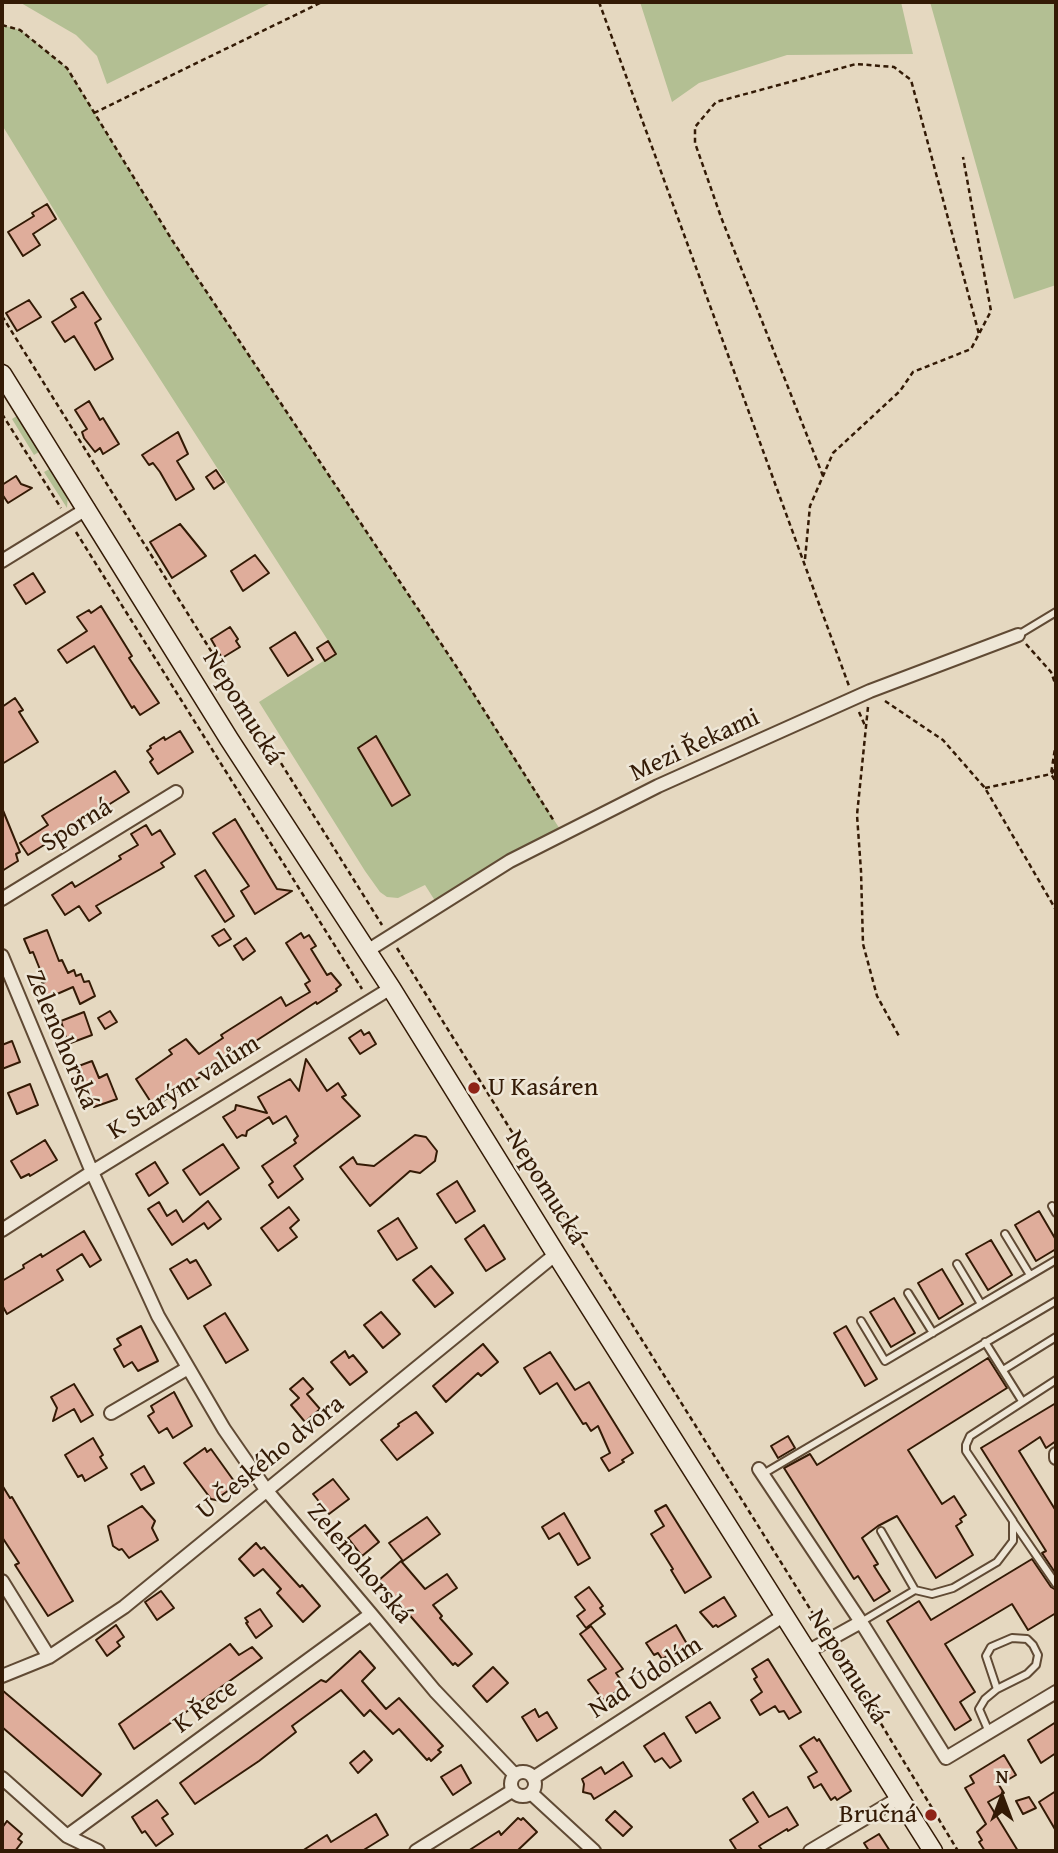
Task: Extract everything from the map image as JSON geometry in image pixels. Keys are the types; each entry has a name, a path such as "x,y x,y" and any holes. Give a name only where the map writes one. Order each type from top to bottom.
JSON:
{"street":[{"name":"Nepomucká","path":"2,374 88,508 229,739 391,988 933,1851"},
{"path":"2,562 88,508"},
{"name":"Mezi Řekami","path":"367,951 510,861 658,786 870,691 1018,635"},
{"name":"Sporná","path":"2,899 176,792"},
{"name":"Zelenohorská","path":"2,956 92,1172 158,1316 224,1429 267,1491 435,1691 514,1775"},
{"name":"K Starým valům","path":"2,1230 391,988"},
{"name":"U Českého dvora","path":"2,1676 48,1657 124,1607 556,1254"},
{"path":"111,1413 188,1368"},
{"path":"761,1471 946,1758 1056,1692"},
{"path":"2,1581 48,1657"},
{"name":"K Řece","path":"67,1836 371,1615"},
{"name":"Nad Údolím","path":"533,1778 783,1616"},
{"path":"807,1652 860,1622"},
{"path":"525,1772 533,1778 535,1786 531,1793 521,1797 512,1791 510,1784 514,1775 525,1772"},
{"path":"2,1778 67,1836 97,1851"},
{"path":"416,1851 512,1791"},
{"path":"531,1793 593,1851"},
{"path":"810,1851 899,1798"}],"lane":[{"name":"Mezi Řekami","path":"1018,635 1056,612"},
{"path":"1005,1234 1030,1275"},
{"path":"861,1321 885,1361 1056,1260"},
{"path":"957,1264 981,1304"},
{"path":"908,1293 933,1333"},
{"path":"761,1471 1056,1301"},
{"path":"1003,1370 1056,1337"},
{"path":"985,1342 1022,1401"},
{"path":"1056,1380 970,1436 966,1445 967,1451 1056,1584"},
{"path":"860,1622 915,1590 932,1594 953,1588 996,1562 1013,1541 1013,1521"},
{"path":"881,1531 915,1590"},
{"path":"989,1732 979,1709 985,1699 1036,1665 1038,1655 1027,1639 1012,1638 991,1647 986,1656 997,1689"}],"path":[{"path":"94,113 322,2"},
{"path":"599,2 853,699 866,728"},
{"path":"2,26 20,30 67,68 172,240 456,666 563,834"},
{"path":"823,476 721,217 695,143 695,127 716,103 856,64 894,67 911,80 979,334"},
{"path":"804,563 810,506 833,453 900,391 913,372 971,349 991,311 963,157"},
{"path":"2,316 830,1640 958,1851"},
{"path":"2,414 370,1001"},
{"path":"1018,635 1051,672 1056,686"},
{"path":"900,1038 877,996 863,944 857,816 870,691 943,740 985,788 1056,910"},
{"path":"1056,742 1051,774 1056,782"},
{"path":"985,788 1051,774 1056,768"}],"green space":[{"path":"273,2 107,84 97,56 76,35 21,3"},
{"path":"640,2 901,2 913,54 787,55 699,83 672,102"},
{"path":"930,2 1056,2 1056,285 1014,299"},
{"path":"2,25 20,30 67,68 172,240 456,666 563,834 439,907 425,885 398,898 387,897 380,892 365,871 259,702 336,653 106,295 2,125"},
{"path":"20,414 42,450 34,455 12,419"},
{"path":"53,467 68,493 67,508 44,472"}],"building":[{"path":"47,204 56,219 33,234 40,245 23,256 8,232 34,216 32,213"},
{"path":"83,292 101,319 95,323 113,359 95,370 74,336 65,342 52,322 76,307 71,299"},
{"path":"29,300 41,317 17,331 6,313"},
{"path":"89,401 119,444 103,454 100,448 95,452 84,438 82,432 87,429 75,410"},
{"path":"178,432 188,454 177,461 194,489 176,500 160,472 153,463 149,465 142,455"},
{"path":"216,470 224,482 214,489 206,477"},
{"path":"16,476 21,484 32,488 8,503 2,494 2,485"},
{"path":"180,524 206,556 172,578 150,542"},
{"path":"255,555 269,573 243,591 231,571"},
{"path":"33,573 45,592 26,604 14,585"},
{"path":"101,606 132,656 129,658 159,703 140,715 134,706 132,708 94,646 67,663 58,650 87,631 77,617 89,610 91,613"},
{"path":"230,627 240,647 222,658 211,639"},
{"path":"295,632 313,660 288,676 270,648"},
{"path":"328,641 336,654 325,661 317,648"},
{"path":"15,698 23,710 19,712 38,742 2,764 2,707"},
{"path":"180,731 193,752 158,774 147,751 164,737 165,740"},
{"path":"376,736 410,795 392,806 358,748"},
{"path":"115,771 129,792 28,855 20,843 48,825 42,816"},
{"path":"2,808 20,852 16,854 18,861 2,871"},
{"path":"235,819 277,889 292,891 255,914 241,891 249,886 213,833"},
{"path":"146,825 152,835 160,830 175,854 161,863 164,867 96,906 101,913 89,921 79,906 65,915 52,895 72,882 75,887 121,859 119,856 138,845 131,834"},
{"path":"205,870 234,916 225,922 195,876"},
{"path":"224,929 231,939 219,946 212,936"},
{"path":"47,930 59,961 62,960 68,973 74,970 76,976 81,974 84,982 89,981 95,996 80,1004 73,987 48,998 42,983 45,982 33,952 30,953 24,939"},
{"path":"301,933 304,938 309,935 316,946 311,949 327,975 331,973 341,985 337,991 154,1107 136,1079 172,1054 169,1050 186,1039 199,1054 223,1038 221,1035 281,997 286,1006 310,992 305,984 310,981 286,943"},
{"path":"246,938 255,951 243,960 234,946"},
{"path":"110,1011 117,1022 105,1029 98,1018"},
{"path":"84,1012 92,1035 68,1044 61,1021"},
{"path":"361,1030 364,1035 369,1032 376,1044 360,1054 349,1038"},
{"path":"12,1041 20,1062 2,1069 2,1045"},
{"path":"306,1059 327,1091 338,1083 346,1095 342,1097 360,1116 294,1166 303,1179 278,1198 269,1185 273,1182 262,1166 296,1143 294,1140 298,1136 286,1116 273,1124 269,1117 247,1131 246,1136 237,1138 223,1117 235,1110 236,1105 267,1113 258,1097 290,1079 299,1091"},
{"path":"92,1061 99,1078 107,1074 117,1099 94,1107 76,1067"},
{"path":"30,1084 38,1105 17,1114 8,1093"},
{"path":"415,1135 426,1137 437,1151 435,1161 420,1173 410,1171 370,1206 340,1167 353,1157 357,1164 374,1166"},
{"path":"45,1140 57,1160 30,1176 29,1174 21,1178 11,1161"},
{"path":"223,1144 239,1168 200,1195 183,1170"},
{"path":"155,1162 168,1183 149,1196 136,1174"},
{"path":"457,1181 475,1211 456,1223 437,1194"},
{"path":"208,1201 221,1219 208,1229 204,1223 172,1245 148,1209 159,1202 167,1216 176,1210 183,1222"},
{"path":"289,1207 299,1220 290,1228 297,1237 278,1251 261,1228"},
{"path":"1039,1211 1056,1240 1056,1249 1036,1261 1015,1225"},
{"path":"398,1218 417,1248 397,1260 378,1231"},
{"path":"484,1225 505,1259 486,1271 465,1239"},
{"path":"84,1231 101,1260 90,1267 82,1254 57,1270 63,1280 7,1314 2,1305 2,1281 41,1254 42,1257"},
{"path":"991,1240 1012,1275 988,1290 966,1254"},
{"path":"187,1259 190,1263 196,1260 211,1285 188,1299 170,1269"},
{"path":"431,1266 453,1293 435,1307 413,1280"},
{"path":"942,1269 963,1304 939,1319 918,1283"},
{"path":"894,1298 915,1333 891,1347 870,1312"},
{"path":"381,1312 400,1334 383,1348 364,1325"},
{"path":"225,1313 248,1350 226,1363 204,1326"},
{"path":"141,1326 158,1361 138,1371 132,1362 124,1367 114,1349 121,1345 117,1339"},
{"path":"846,1326 877,1379 865,1386 834,1333"},
{"path":"483,1344 498,1362 481,1376 478,1373 446,1402 433,1386"},
{"path":"345,1351 349,1358 353,1355 367,1372 350,1385 331,1362"},
{"path":"550,1352 575,1390 589,1382 633,1453 609,1471 601,1458 610,1453 598,1426 591,1431 586,1423 583,1424 557,1383 540,1394 524,1368"},
{"path":"988,1358 1007,1388 908,1450 942,1504 954,1496 966,1515 956,1526 973,1555 936,1578 897,1516 862,1538 878,1564 874,1566 890,1591 874,1601 858,1576 854,1579 784,1468 810,1454 817,1465"},
{"path":"303,1378 313,1389 307,1394 320,1409 305,1422 291,1405 299,1398 290,1389"},
{"path":"74,1384 93,1415 81,1422 74,1409 53,1421 57,1408 51,1397"},
{"path":"174,1392 192,1426 173,1438 167,1428 159,1433 148,1416 154,1412 151,1406"},
{"path":"1056,1403 1056,1441 1046,1448 1040,1437 1019,1451 1056,1511 1056,1574 1042,1553 1046,1551 981,1448"},
{"path":"416,1412 433,1433 397,1460 381,1440"},
{"path":"788,1436 795,1448 778,1458 771,1446"},
{"path":"93,1438 107,1468 85,1481 82,1475 78,1477 65,1455"},
{"path":"205,1448 207,1452 211,1449 234,1481 230,1484 232,1488 222,1495 221,1501 211,1499 184,1463"},
{"path":"144,1466 154,1483 141,1490 131,1474"},
{"path":"333,1479 349,1499 329,1514 313,1494"},
{"path":"2,1485 10,1498 12,1497 73,1601 48,1616 15,1565 19,1563 2,1537"},
{"path":"666,1505 711,1577 685,1593 651,1534 664,1526 655,1511"},
{"path":"142,1506 155,1521 152,1528 158,1540 129,1558 122,1549 113,1546 108,1526"},
{"path":"564,1513 590,1558 578,1565 559,1533 549,1539 542,1527"},
{"path":"427,1517 440,1534 403,1561 389,1543"},
{"path":"365,1525 379,1542 362,1556 348,1538"},
{"path":"256,1543 261,1549 264,1547 320,1606 303,1622 277,1593 281,1589 263,1569 254,1576 239,1559"},
{"path":"1032,1559 1051,1587 1056,1590 1056,1613 1028,1630 1012,1604 945,1644 975,1692 960,1702 971,1720 955,1730 887,1621 919,1601 931,1620"},
{"path":"401,1561 425,1589 447,1574 457,1588 433,1605 442,1616 440,1618 472,1654 458,1666 455,1663 453,1665 379,1580"},
{"path":"589,1587 603,1606 600,1608 605,1614 586,1628 577,1616 585,1610 575,1597"},
{"path":"161,1591 174,1608 157,1620 145,1602"},
{"path":"724,1597 736,1616 718,1627 713,1627 700,1612"},
{"path":"260,1609 272,1626 256,1638 245,1618"},
{"path":"116,1625 124,1637 117,1642 120,1646 107,1656 96,1640"},
{"path":"676,1625 687,1644 662,1659 658,1653 654,1655 646,1643"},
{"path":"591,1626 623,1669 616,1673 625,1686 603,1700 588,1680 606,1669 580,1634"},
{"path":"230,1644 239,1655 252,1647 262,1658 134,1749 119,1724"},
{"path":"360,1651 375,1668 362,1681 386,1709 399,1698 443,1746 438,1750 441,1752 431,1761 429,1758 427,1760 399,1729 393,1734 370,1710 364,1716 341,1690 292,1726 296,1732 259,1761 195,1804 180,1783 321,1680 326,1682"},
{"path":"768,1659 801,1712 789,1719 784,1711 779,1712 775,1706 760,1715 751,1700 762,1692 754,1679 757,1677 752,1669"},
{"path":"493,1667 508,1683 487,1702 473,1686"},
{"path":"2,1690 101,1774 82,1796 2,1727"},
{"path":"710,1702 720,1718 696,1733 686,1717"},
{"path":"535,1709 539,1717 547,1712 557,1728 537,1741 522,1717"},
{"path":"1056,1722 1056,1753 1041,1763 1028,1740"},
{"path":"664,1733 681,1761 670,1768 662,1758 655,1762 644,1746"},
{"path":"814,1737 817,1741 819,1739 851,1791 837,1800 835,1797 831,1800 821,1784 814,1788 808,1777 817,1772 800,1746"},
{"path":"364,1751 372,1760 358,1773 350,1763"},
{"path":"1004,1755 1016,1775 999,1785 1004,1793 988,1802 1018,1851 985,1851 977,1832 986,1824 965,1788 974,1783 970,1776"},
{"path":"623,1762 632,1776 594,1799 591,1794 583,1792 582,1779 601,1767 605,1774"},
{"path":"461,1765 471,1783 453,1795 441,1777"},
{"path":"1056,1791 1056,1831 1039,1802"},
{"path":"753,1792 769,1817 787,1807 798,1825 759,1846 763,1851 737,1851 730,1840 758,1822 743,1799"},
{"path":"1029,1797 1036,1808 1023,1814 1016,1801"},
{"path":"157,1800 168,1814 162,1818 173,1834 156,1846 145,1831 142,1833 132,1817"},
{"path":"615,1811 632,1827 623,1836 606,1820"},
{"path":"376,1814 388,1835 362,1851 302,1851 327,1835 331,1842"},
{"path":"518,1818 523,1818 537,1832 517,1851 468,1851 499,1831 501,1835"},
{"path":"7,1821 22,1834 18,1839 22,1842 15,1851 2,1851 2,1828"},
{"path":"879,1834 890,1851 869,1851 864,1843"}],"place":[{"name":"U Kasáren","path":"474,1088"},
{"name":"Bručná","path":"931,1815"}]}
